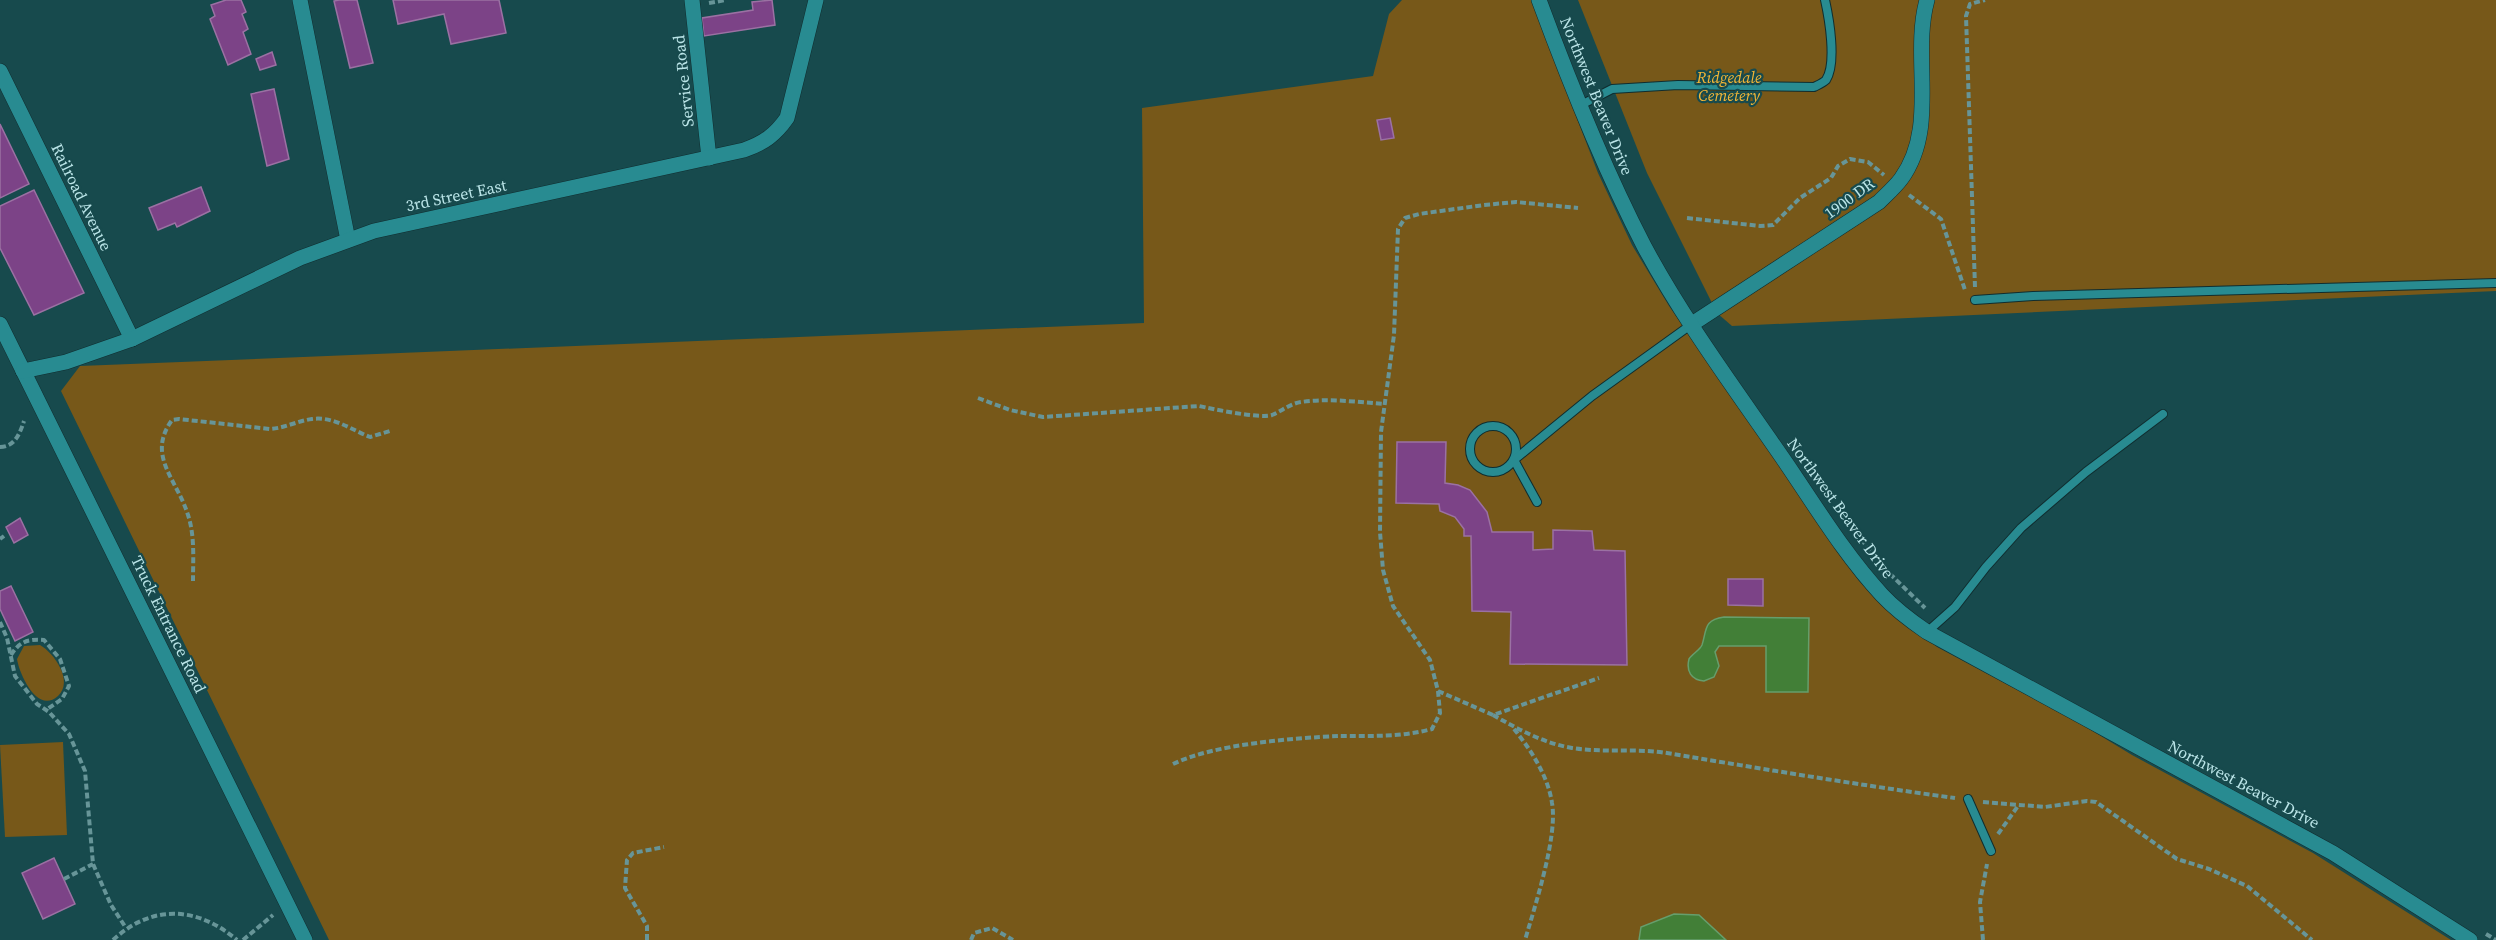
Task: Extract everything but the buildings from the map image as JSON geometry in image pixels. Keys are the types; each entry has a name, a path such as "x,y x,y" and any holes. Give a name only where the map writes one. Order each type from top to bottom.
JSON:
{"street":[{"path":"300,0 348,240"},
{"name":"Service Road","path":"692,0 710,158"},
{"name":"3rd Street East","path":"23,371 66,362 132,339 300,258 374,231 710,158 763,144 777,133 786,118 816,0"},
{"name":"Northwest Beaver Drive","path":"1539,0 1606,170 1645,248 1692,324 1846,550 1882,595 1927,632 2333,853 2473,934"},
{"name":"1900 DR","path":"1692,324 1879,202 1901,179 1915,153 1922,124 1921,20 1927,0"},
{"name":"Railroad Avenue","path":"0,71 132,339"},
{"name":"Truck Entrance Road","path":"0,324 305,940"}],"lane":[{"path":"1581,105 1612,89 1678,85 1814,87 1825,82 1829,73 1830,21 1825,0"},
{"path":"1975,300 2057,295 2496,283"},
{"path":"1537,502 1514,460 1516,444 1512,435 1504,428 1494,426 1484,428 1473,439 1470,449 1472,459 1483,470 1498,472 1508,467 1514,460 1592,396 1692,324"},
{"path":"1927,632 1954,607 2021,528 2086,472 2163,414"},
{"path":"1968,800 1991,851"}],"path":[{"path":"1975,300 1966,16 1970,4 1985,0"},
{"path":"1173,764 1188,756 1222,749 1320,737 1412,735 1432,729 1440,713 1438,690 1430,660 1394,606 1383,570 1380,532 1381,432 1394,335 1398,229 1406,218 1419,214 1516,202 1578,208"},
{"path":"978,398 1010,410 1043,417 1199,406 1224,411 1271,415 1284,406 1299,402 1324,400 1384,404"},
{"path":"193,581 189,517 160,452 164,433 172,420 270,429 282,428 312,419 324,419 335,421 370,437 390,431"},
{"path":"0,447 13,443 24,421"},
{"path":"1859,537 1886,570 1939,621"},
{"path":"0,622 15,676 23,689 69,734 85,771 93,864 111,905 126,928"},
{"path":"11,655 17,645 27,640 44,640 60,659 69,686 62,699 46,711"},
{"path":"1492,715 1599,678"},
{"path":"1438,690 1529,735 1571,748 1667,753 1791,775 2018,806 2045,807 2087,801 2096,802 2177,859 2210,869 2247,886 2312,940"},
{"path":"1512,726 1529,749 1546,782 1553,805 1551,844 1525,940"},
{"path":"1983,940 1980,902 1991,851 1999,830 2018,806"},
{"path":"647,940 647,926 626,888 627,860 633,853 664,847"},
{"path":"64,879 93,864"},
{"path":"113,940 126,928 150,918 183,913 217,924 237,940"},
{"path":"243,940 273,915"},
{"path":"971,940 974,933 992,928 1013,940"},
{"path":"2473,934 2496,940"}],"green space":[{"path":"1402,0 1531,0 1598,173 1632,245 1669,306 1859,581 1903,621 1937,647 2313,853 2451,940 329,940 61,391 80,366 1144,323 1142,108 1373,76 1389,14"},
{"name":"Ridgedale Cemetery","path":"1578,0 2496,0 2496,291 1732,326 1717,313 1647,173"},
{"path":"40,645 51,654 63,675 62,690 58,696 50,700 43,700 30,690 17,659 24,646"},
{"path":"63,742 67,835 5,837 0,745"}],"shaded area":[{"path":"1724,617 1809,618 1808,692 1766,692 1766,646 1719,646 1715,652 1719,666 1714,677 1704,681 1693,677 1689,671 1689,659 1701,647 1709,623"},
{"path":"1674,914 1699,915 1726,940 1639,940 1641,927"}]}
